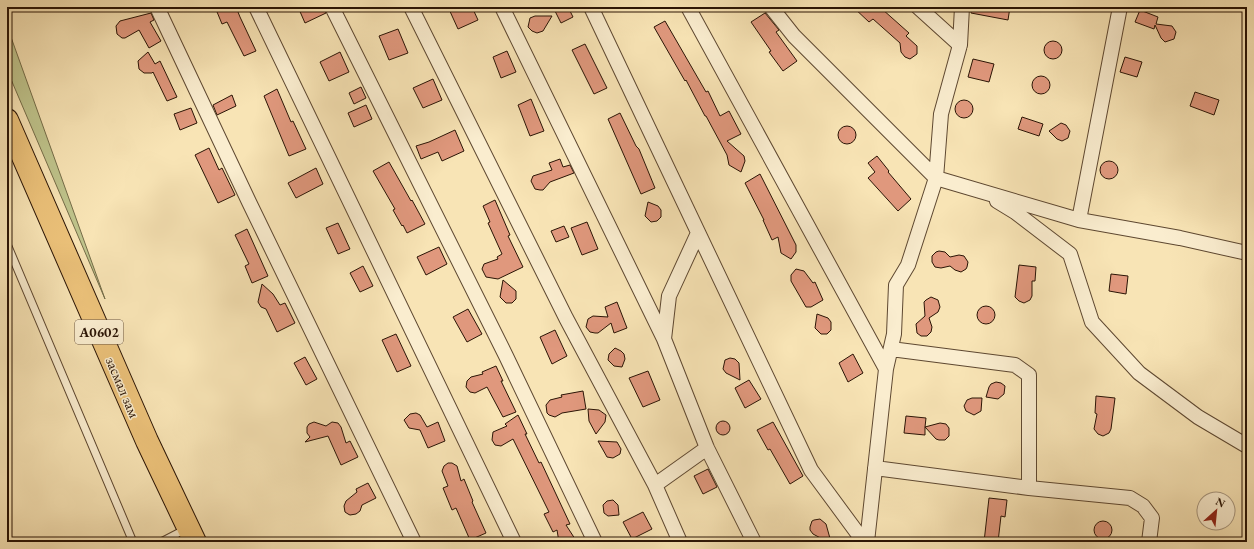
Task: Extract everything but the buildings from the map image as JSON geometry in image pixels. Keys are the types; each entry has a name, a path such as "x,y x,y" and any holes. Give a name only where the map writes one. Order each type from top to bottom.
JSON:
{"highway":[{"name":"засмал зам","path":"7,120 147,441 191,535"}],"street":[{"path":"157,7 248,202 414,542"},
{"path":"256,7 514,542"},
{"path":"332,7 506,356 595,542"},
{"path":"411,7 566,318 655,485 680,542"},
{"path":"502,7 664,340 708,448 754,542"},
{"path":"591,7 811,470 865,542"},
{"path":"688,7 886,368"},
{"path":"771,7 794,36 936,178 1079,220 1180,238 1247,253"},
{"path":"918,7 960,45"},
{"path":"865,542 886,368 894,334 896,285 908,265 936,178 941,114 960,45 962,7"},
{"path":"1079,220 1120,7"},
{"path":"977,189 1015,212 1070,254 1092,322 1139,373 1198,417 1247,446"},
{"path":"664,340 669,296 698,233"},
{"path":"891,349 1015,365 1029,375 1029,488"},
{"path":"655,485 708,448"},
{"path":"875,468 1029,488 1130,498 1143,506 1152,518 1149,542"}],"lane":[{"path":"7,244 133,542"},
{"path":"161,542 191,535"}],"green space":[{"path":"7,26 105,299 7,70"}]}
